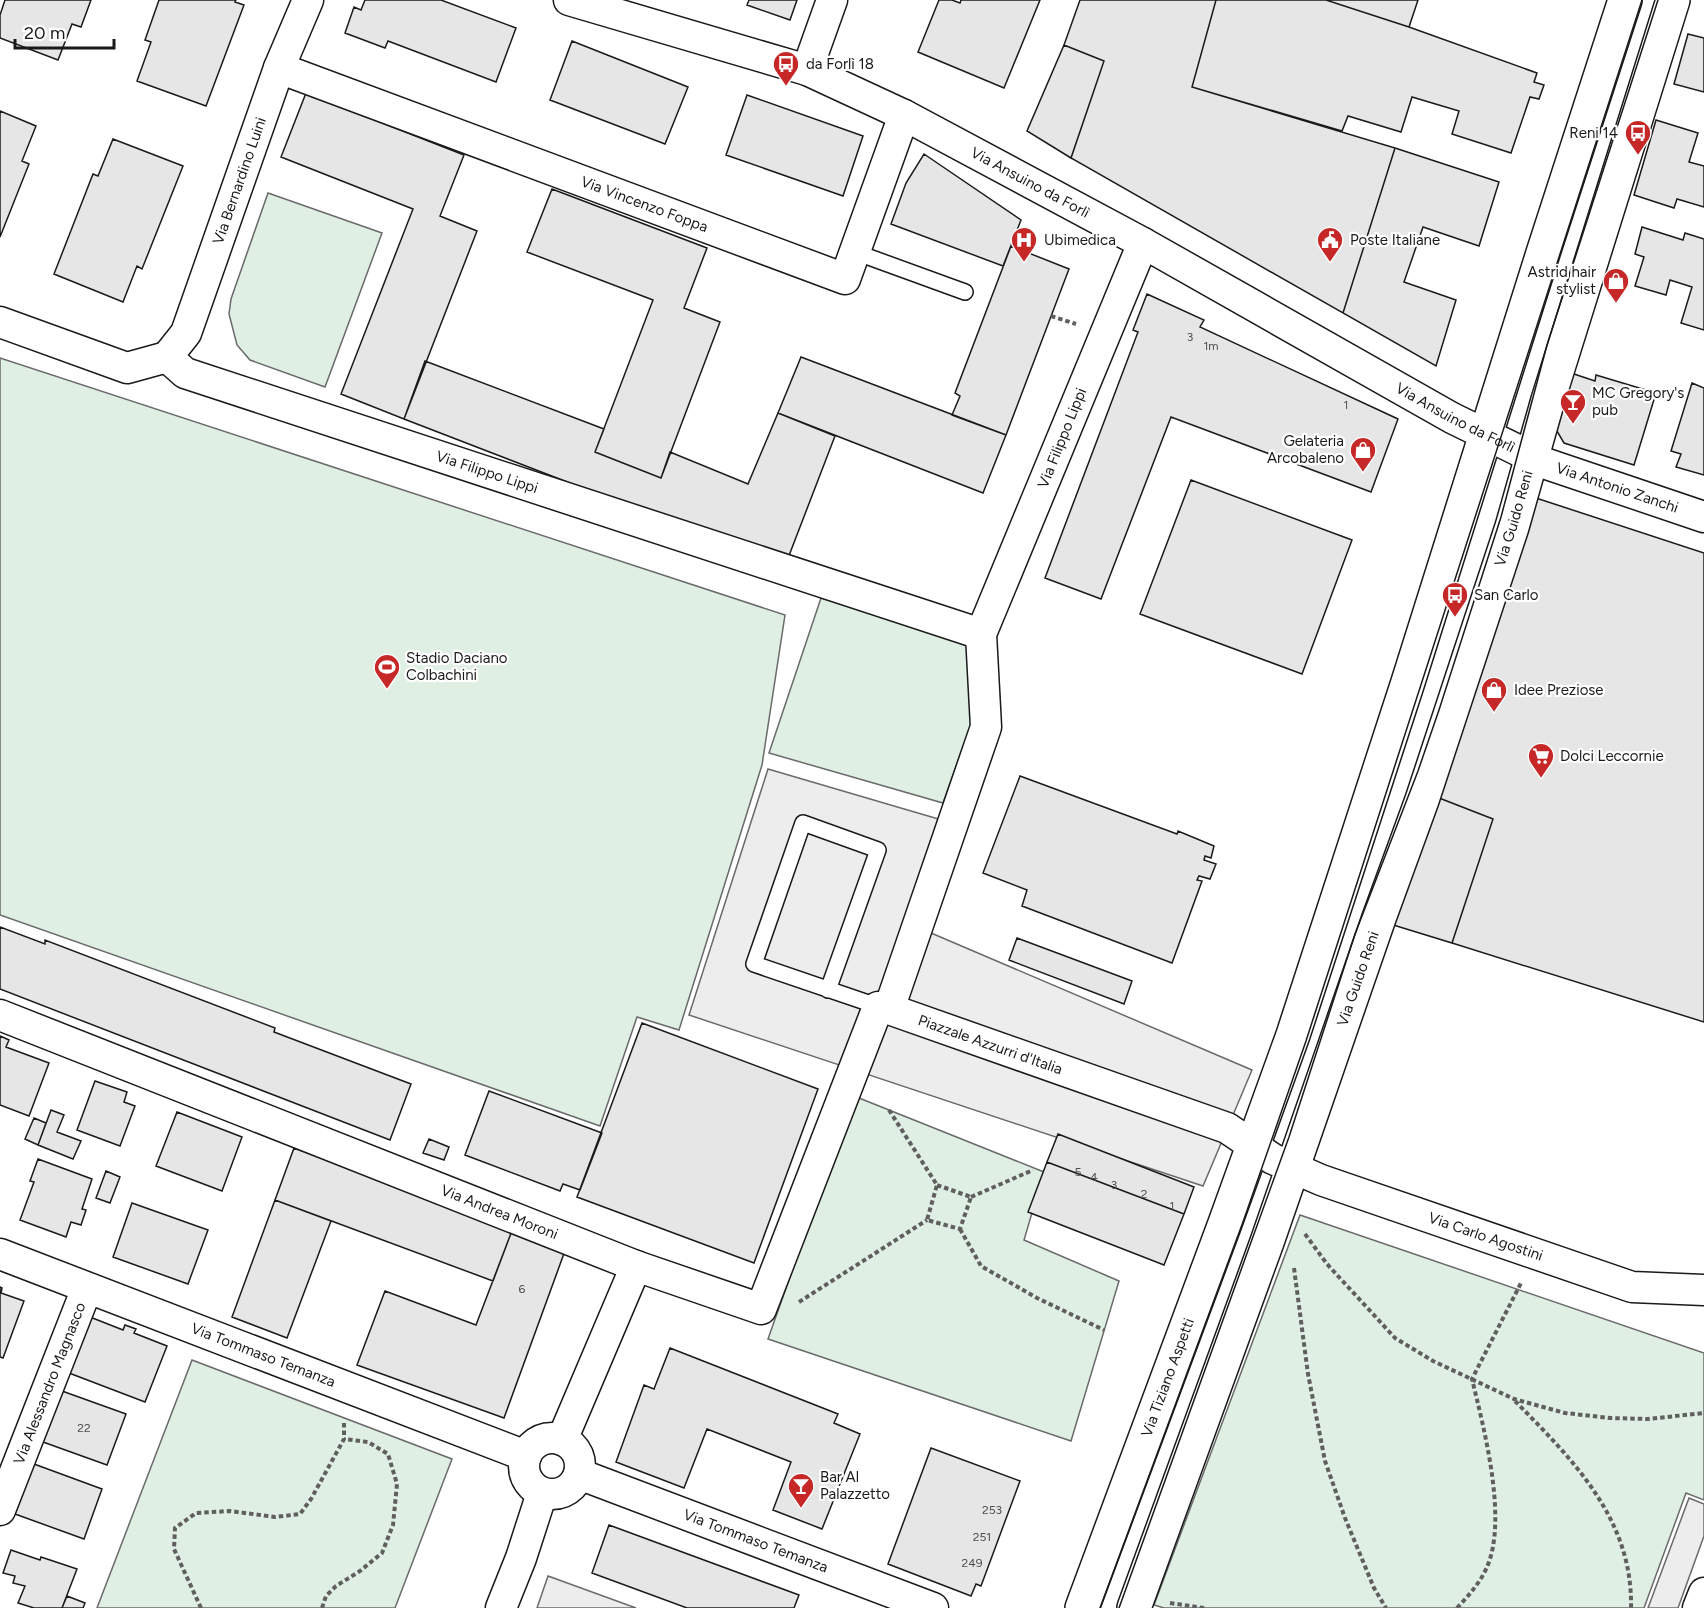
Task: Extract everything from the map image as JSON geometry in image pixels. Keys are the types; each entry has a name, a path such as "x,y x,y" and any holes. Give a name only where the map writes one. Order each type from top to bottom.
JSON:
{"street":[{"name":"Via Bernardino Luini","path":"167,357 186,333 279,68 308,0"},
{"name":"Via Ansuino da Forlì","path":"569,0 807,70 904,115 1143,243 1452,418 1531,457"},
{"path":"807,70 832,0"},
{"path":"1147,1605 1273,1158 1293,1035 1625,0"},
{"name":"Via Guido Reni","path":"1273,1158 1379,918 1422,800 1512,526 1531,457 1673,0"},
{"name":"Via Vincenzo Foppa","path":"279,68 845,279 904,115"},
{"name":"Via Filippo Lippi","path":"884,1008 986,727 981,634 1143,243"},
{"path":"0,322 127,369 167,357"},
{"name":"Via Filippo Lippi","path":"167,357 185,373 981,634"},
{"name":"Via Antonio Zanchi","path":"1531,457 1704,517"},
{"name":"Piazzale Azzurri d'Italia","path":"884,1008 1227,1128 1273,1158"},
{"name":"Via Andrea Moroni","path":"0,1015 636,1266 761,1309 855,1070 884,1008"},
{"name":"Via Carlo Agostini","path":"1273,1158 1321,1180 1632,1287 1704,1290"},
{"name":"Via Tiziano Aspetti","path":"1082,1608 1273,1158"},
{"name":"Via Tommaso Temanza","path":"0,1254 526,1456"},
{"path":"562,1440 636,1266"},
{"name":"Via Alessandro Magnasco","path":"0,1510 87,1287"},
{"path":"554,1438 562,1440 575,1450 580,1465 579,1474 575,1482 560,1493 542,1493 528,1482 524,1473 526,1456 537,1442 554,1438"},
{"name":"Via Tommaso Temanza","path":"579,1474 933,1608"},
{"path":"501,1608 542,1493"},
{"path":"1698,1608 1704,1593"}],"lane":[{"path":"855,252 964,292"},
{"path":"828,990 878,850 803,824 754,964 828,990 884,1008"}],"path":[{"path":"889,1110 937,1185 971,1197 1033,1170"},
{"path":"790,1308 927,1220 937,1185"},
{"path":"960,1229 971,1197"},
{"path":"927,1220 960,1229 981,1266 1037,1298 1104,1330"},
{"path":"1301,1228 1328,1264 1395,1338 1433,1361 1514,1399 1565,1413 1610,1418 1648,1419 1704,1413"},
{"path":"1457,1608 1474,1591 1488,1565 1496,1509 1484,1429 1472,1379 1535,1254"},
{"path":"1293,1263 1308,1374 1325,1461 1345,1518 1374,1588 1386,1608"},
{"path":"1514,1399 1558,1445 1594,1490 1615,1527 1627,1561 1632,1589 1631,1608"},
{"path":"201,1608 174,1549 175,1528 196,1513 230,1511 275,1517 300,1514 344,1439 344,1418 347,1411"},
{"path":"322,1608 327,1596 336,1586 360,1572 382,1553 393,1525 397,1484 388,1454 368,1442 344,1439"},
{"path":"1147,1605 1204,1608"}],"green space":[{"path":"268,193 382,233 325,387 250,360 237,345 229,314 231,299"},
{"name":"Stadio Daciano Colbachini","path":"0,358 785,615 762,765 679,1030 637,1017 600,1126 0,915"},
{"path":"821,598 968,645 973,719 943,803 769,753"},
{"path":"854,1096 1044,1172 1024,1240 1119,1281 1071,1441 768,1339"},
{"path":"1300,1215 1704,1353 1704,1500 1686,1493 1644,1608 1164,1608 1154,1605"},
{"path":"192,1360 452,1459 395,1608 97,1608"}],"shaded area":[{"path":"768,769 952,823 917,927 1252,1070 1203,1186 689,1015"},
{"path":"1689,1498 1704,1504 1704,1536 1678,1608 1648,1608"},
{"path":"548,1576 636,1608 537,1608"}],"building":[{"path":"5,0 91,0 81,27 72,24 58,60 0,38 0,15"},
{"path":"159,0 236,0 235,2 244,5 206,106 137,81 151,42 145,40"},
{"path":"365,0 441,0 516,28 496,82 388,41 385,48 345,33 354,7 361,10"},
{"path":"749,0 797,0 790,20 747,5"},
{"path":"939,0 952,0 960,3 961,0 1040,0 1004,88 918,52"},
{"path":"1080,0 1216,0 1192,87 1395,148 1343,313 1071,158 1104,61 1064,45"},
{"path":"1216,0 1326,0 1537,73 1534,82 1544,85 1539,99 1530,97 1511,153 1452,134 1459,111 1412,97 1401,132 1348,116 1342,131 1192,87"},
{"path":"1326,0 1418,0 1409,27"},
{"path":"1688,34 1704,38 1704,92 1674,84"},
{"path":"572,41 688,87 665,144 550,100"},
{"path":"1064,45 1104,61 1071,158 1027,131"},
{"path":"306,93 464,155 440,216 477,231 404,419 341,394 413,209 281,157"},
{"path":"747,95 863,136 843,196 726,155"},
{"path":"0,111 36,126 22,161 29,164 0,237"},
{"path":"1656,120 1698,133 1689,162 1704,166 1704,207 1677,199 1674,208 1634,195"},
{"path":"113,139 183,166 142,269 137,266 123,302 54,274 93,174 98,176"},
{"path":"1395,148 1499,182 1479,246 1423,227 1404,282 1456,300 1436,366 1343,313"},
{"path":"924,154 1021,220 1003,266 891,224 906,183"},
{"path":"552,189 707,248 684,308 720,322 661,478 595,452 653,300 527,252"},
{"path":"1642,227 1683,240 1685,233 1704,239 1704,330 1681,323 1692,287 1670,280 1666,295 1635,286 1644,257 1635,254"},
{"path":"1011,246 1069,269 1006,435 952,415 960,396 955,393"},
{"path":"1147,294 1204,320 1200,327 1398,419 1371,492 1171,417 1101,599 1045,578 1138,332 1133,330"},
{"path":"801,357 1006,435 983,493 778,413"},
{"path":"425,361 604,429 595,452 661,478 670,452 748,484 778,413 835,436 785,566 404,419"},
{"path":"1571,373 1595,381 1596,375 1656,393 1634,465 1564,443 1554,426"},
{"path":"1692,383 1704,388 1704,475 1676,467 1681,454 1671,451"},
{"path":"1191,480 1352,540 1302,674 1140,614"},
{"path":"1536,498 1704,553 1704,1022 1452,943 1493,819 1434,796"},
{"path":"1020,776 1177,834 1178,831 1214,846 1211,858 1205,856 1204,860 1216,864 1210,879 1199,876 1197,880 1202,881 1172,963 1022,906 1027,890 983,873"},
{"path":"1434,796 1493,819 1452,943 1390,924"},
{"path":"0,927 45,944 45,940 275,1028 274,1032 411,1084 390,1140 0,989"},
{"path":"1017,938 1132,981 1124,1004 1009,960"},
{"path":"642,1023 818,1089 754,1263 577,1197"},
{"path":"0,1036 9,1040 6,1047 49,1063 29,1116 0,1105"},
{"path":"95,1081 127,1092 124,1102 135,1106 120,1146 77,1130"},
{"path":"489,1091 602,1133 580,1190 563,1184 560,1191 465,1155"},
{"path":"51,1110 64,1115 57,1132 81,1141 73,1159 38,1145"},
{"path":"177,1112 242,1137 222,1191 156,1166"},
{"path":"34,1118 46,1123 38,1145 25,1139"},
{"path":"1058,1134 1194,1187 1184,1214 1047,1162"},
{"path":"429,1139 449,1147 444,1160 423,1153"},
{"path":"294,1148 513,1228 493,1281 275,1200"},
{"path":"38,1159 92,1179 82,1209 86,1210 81,1225 71,1222 66,1237 20,1220 34,1182 30,1181"},
{"path":"1047,1162 1184,1214 1164,1265 1028,1212"},
{"path":"106,1171 120,1177 110,1203 96,1198"},
{"path":"275,1200 331,1221 287,1338 232,1317"},
{"path":"132,1203 208,1230 188,1284 113,1257"},
{"path":"513,1228 566,1248 504,1418 357,1365 385,1291 476,1325"},
{"path":"0,1287 2,1288 1,1293 24,1301 3,1358 0,1357"},
{"path":"90,1317 123,1330 125,1325 136,1329 134,1333 167,1346 145,1402 69,1373"},
{"path":"670,1348 838,1414 834,1423 860,1434 822,1529 773,1510 791,1462 707,1429 684,1488 616,1462 644,1385 654,1389"},
{"path":"62,1391 126,1414 107,1465 43,1442"},
{"path":"931,1448 1020,1481 981,1586 976,1584 971,1596 888,1564"},
{"path":"34,1464 102,1489 84,1539 15,1514"},
{"path":"609,1525 799,1595 794,1608 687,1608 592,1573"},
{"path":"11,1550 77,1569 62,1608 34,1608 18,1603 25,1586 13,1583 15,1576 3,1573"},
{"path":"67,1596 85,1603 83,1608 62,1608"}],"tram line":[{"path":"1100,1608 1243,1222 1306,1041 1642,0"},
{"path":"1119,1608 1289,1137 1355,934 1439,710 1501,517 1547,345 1658,0"}],"place":[{"name":"da Forlì 18","path":"786,87"},
{"name":"Reni 14","path":"1638,156"},
{"name":"Ubimedica","path":"1024,263"},
{"name":"Poste Italiane","path":"1330,263"},
{"name":"Astrid hair stylist","path":"1616,304"},
{"name":"MC Gregory's pub","path":"1573,425"},
{"name":"Gelateria Arcobaleno","path":"1363,473"},
{"name":"San Carlo","path":"1455,618"},
{"name":"Stadio Daciano Colbachini","path":"387,690"},
{"name":"Idee Preziose","path":"1494,713"},
{"name":"Dolci Leccornie","path":"1541,779"},
{"name":"Bar Al Palazzetto","path":"801,1509"}]}
